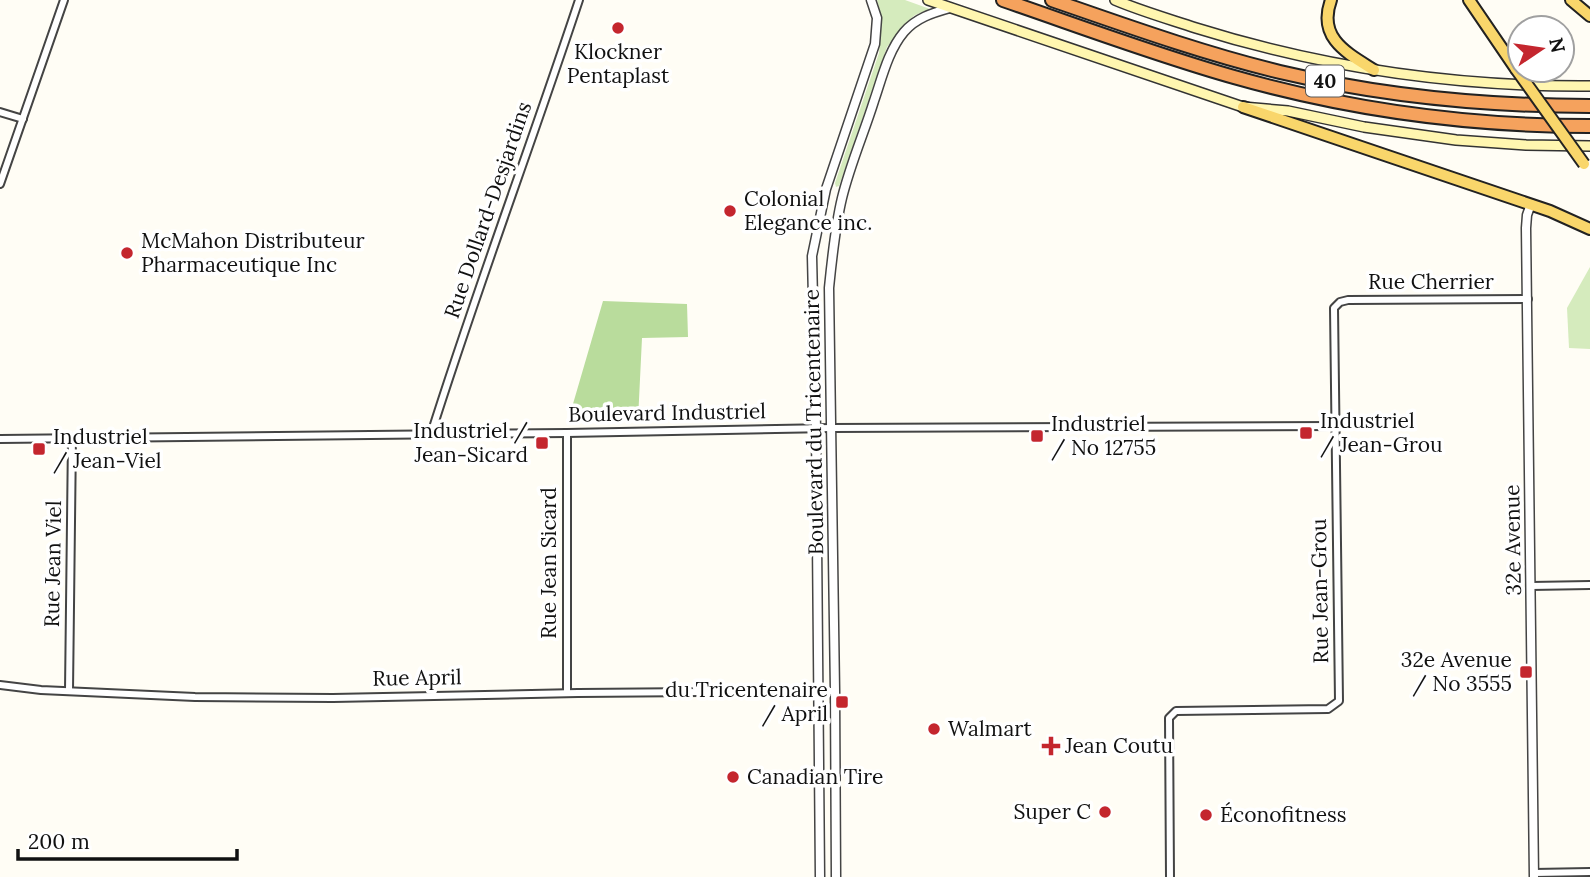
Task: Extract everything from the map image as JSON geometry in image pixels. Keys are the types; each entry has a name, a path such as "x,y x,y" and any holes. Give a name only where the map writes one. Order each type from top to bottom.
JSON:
{"highway":[{"name":"40","path":"1003,0 1208,69 1322,99 1467,121 1590,126"},
{"name":"40","path":"1052,0 1175,41 1292,75 1406,95 1476,103 1590,106"}],"main road":[{"path":"928,0 1531,204 1590,229"},
{"path":"1115,0 1250,44 1374,70 1495,84 1590,86"},
{"path":"1331,0 1327,19 1332,38 1345,52 1374,70"},
{"path":"1571,0 1590,16"},
{"path":"1468,1 1587,168"},
{"path":"1243,107 1288,111 1364,127 1446,139 1526,145 1590,146"}],"street":[{"path":"0,184 64,0"},
{"name":"Rue Dollard-Desjardins","path":"431,434 463,333 579,0"},
{"name":"Boulevard du Tricentenaire","path":"820,877 812,256 827,189 875,44 877,18 871,0"},
{"name":"Boulevard du Tricentenaire","path":"835,877 829,288 836,224 843,194 894,46 915,22 950,8"},
{"path":"0,112 23,119"},
{"path":"827,189 843,194"},
{"name":"32e Avenue","path":"1531,204 1526,224 1534,875"},
{"name":"Rue Cherrier","path":"1336,305 1348,300 1528,299"},
{"name":"Rue Jean-Grou","path":"1170,877 1169,718 1176,710 1328,709 1339,701 1333,312 1336,305"},
{"name":"Boulevard Industriel","path":"0,439 816,428 1335,426"},
{"name":"Rue Jean Sicard","path":"567,433 567,693"},
{"name":"Rue Jean Viel","path":"69,691 72,437"},
{"path":"1531,586 1590,585"},
{"name":"Rue April","path":"0,685 41,690 195,697 333,698 835,691"},
{"path":"1534,875 1590,872"}],"green space":[{"path":"877,0 905,0 930,9 909,20 887,47 839,186 836,187 835,183 879,53 882,19"},
{"path":"1590,267 1590,349 1569,348 1567,308"},
{"path":"603,301 687,304 688,337 642,338 638,420 568,421"}],"place":[{"name":"Klockner Pentaplast","path":"618,28"},
{"name":"Colonial Elegance inc.","path":"730,211"},
{"name":"McMahon Distributeur Pharmaceutique Inc","path":"127,253"},
{"name":"Industriel / Jean-Grou","path":"1306,433"},
{"name":"Industriel / No 12755","path":"1037,436"},
{"name":"Industriel / Jean-Sicard","path":"542,443"},
{"name":"Industriel / Jean-Viel","path":"39,449"},
{"name":"32e Avenue / No 3555","path":"1526,672"},
{"name":"du Tricentenaire / April","path":"842,702"},
{"name":"Walmart","path":"934,729"},
{"name":"Jean Coutu","path":"1051,746"},
{"name":"Canadian Tire","path":"733,777"},
{"name":"Super C","path":"1105,812"},
{"name":"Éconofitness","path":"1206,815"}]}
